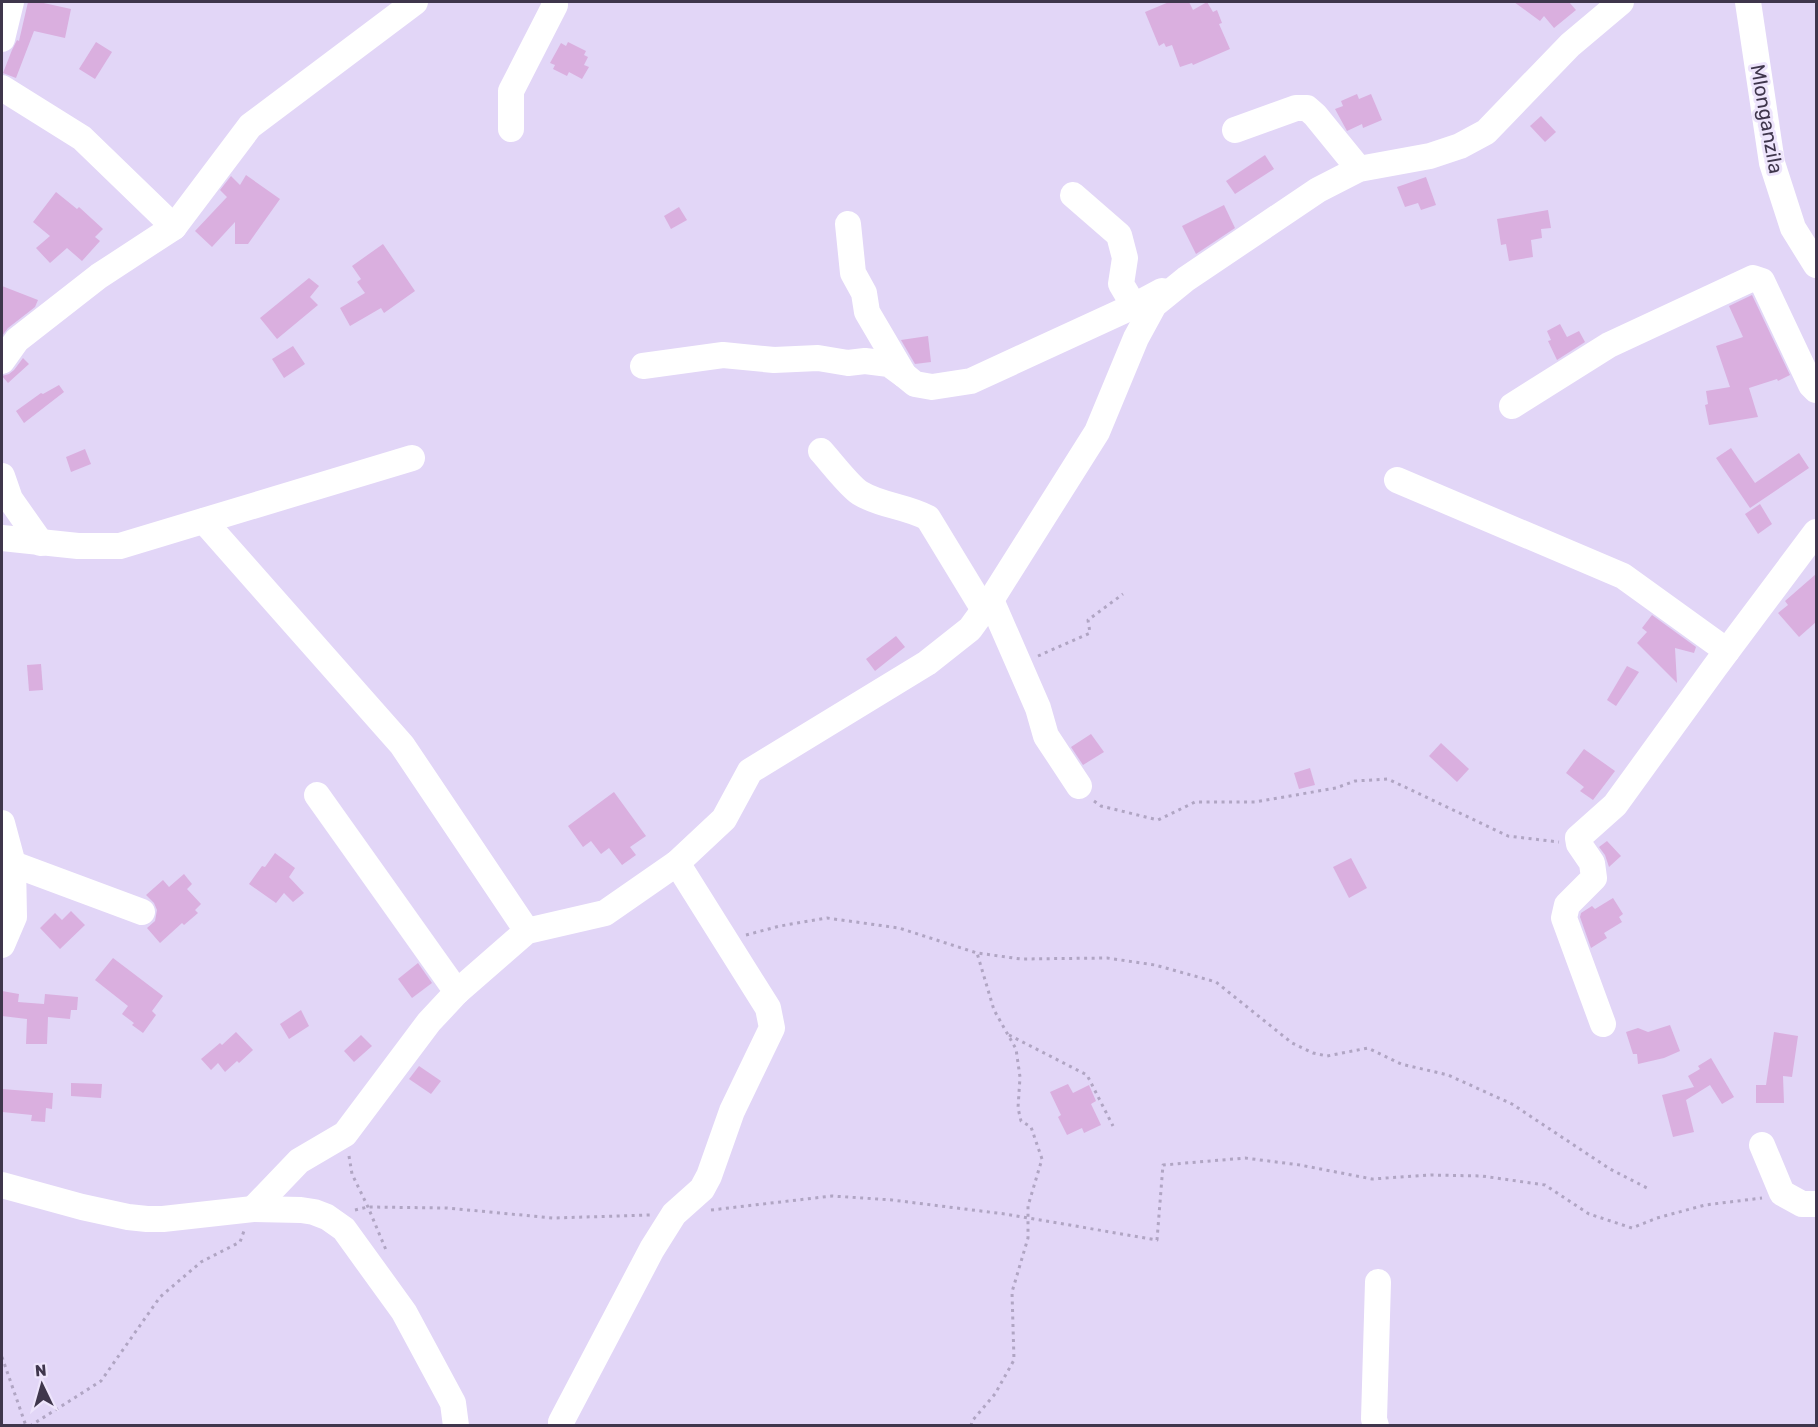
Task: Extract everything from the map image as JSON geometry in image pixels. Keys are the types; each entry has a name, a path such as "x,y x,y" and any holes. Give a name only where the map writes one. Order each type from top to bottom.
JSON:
{"street":[{"path":"2,39 11,2"},
{"path":"2,361 17,340 99,276 174,227 250,126 416,2"},
{"path":"511,129 511,91 555,5 554,2"},
{"path":"252,1209 300,1161 345,1134 429,1022 457,992 527,931 605,913 677,863 724,819 750,771 927,663 970,629 988,605 1097,432 1136,338 1154,305 1186,279 1318,190 1359,169 1430,156 1460,146 1486,132 1570,45 1622,2"},
{"name":"Mlonganzila","path":"1748,2 1772,163 1793,228 1816,265"},
{"path":"2,88 82,138 174,227"},
{"path":"1235,130 1296,108 1307,108 1359,169"},
{"path":"1073,195 1119,235 1125,258 1121,284 1134,306"},
{"path":"848,224 853,273 864,293 867,312 904,375"},
{"path":"1512,406 1609,345 1753,278 1762,281 1765,286 1811,385 1816,390"},
{"path":"643,366 723,354 774,360 818,358 848,363 865,361 889,364 915,384 932,387 971,381 1134,306 1186,279"},
{"path":"821,451 858,492 881,502 914,510 928,518 988,605 1019,664 1038,708 1046,736 1079,786"},
{"path":"2,538 78,546 120,546 412,458"},
{"path":"2,476 10,499 41,543"},
{"path":"1397,480 1623,576 1727,651"},
{"path":"204,521 402,745 527,931"},
{"path":"1603,1024 1564,918 1567,905 1594,878 1592,863 1579,844 1578,838 1615,805 1816,532"},
{"path":"317,795 457,992"},
{"path":"2,823 13,864 14,917 2,945"},
{"path":"561,1422 652,1249 674,1214 702,1189 710,1176 732,1111 772,1028 768,1008 677,863"},
{"path":"13,864 142,912"},
{"path":"1762,1145 1782,1193 1802,1204 1816,1204"},
{"path":"2,1185 82,1207 147,1219 252,1209 301,1210 327,1217 345,1229 404,1312 453,1403 456,1425"},
{"path":"1376,1425 1374,1419 1378,1282"}],"path":[{"path":"1019,664 1090,633 1088,620 1123,594"},
{"path":"1079,786 1089,798 1101,806 1158,820 1195,802 1255,802 1336,788 1355,780 1388,779 1508,837 1556,843 1578,838"},
{"path":"726,941 780,926 827,918 899,928 977,953 1022,959 1107,958 1155,965 1216,982 1292,1043 1313,1053 1327,1056 1368,1048 1401,1064 1448,1075 1512,1104 1610,1169 1649,1189"},
{"path":"971,1425 995,1394 1014,1359 1012,1292 1028,1238 1028,1206 1042,1159 1031,1127 1021,1120 1018,1108 1020,1077 1016,1048 994,1010 977,953"},
{"path":"1007,1034 1086,1075 1113,1126"},
{"path":"345,1134 352,1174 389,1256"},
{"path":"708,1210 832,1196 892,1200 1027,1217 1157,1240 1163,1165 1245,1158 1300,1165 1372,1179 1431,1175 1482,1176 1545,1185 1589,1214 1632,1228 1705,1204 1761,1197 1771,1199"},
{"path":"327,1217 368,1207 447,1208 553,1218 674,1214"},
{"path":"2,1357 28,1425 101,1381 160,1297 201,1262 240,1242 252,1209"}],"building":[{"path":"28,2 71,9 65,38 34,31 16,78 3,73 17,40 19,41"},
{"path":"1169,2 1189,2 1193,10 1207,2 1213,12 1217,10 1222,23 1219,24 1230,49 1193,65 1192,63 1180,67 1172,45 1166,47 1164,43 1159,46 1145,12"},
{"path":"1514,2 1569,2 1576,10 1554,28 1544,16 1540,21"},
{"path":"96,42 112,52 95,79 79,69"},
{"path":"568,42 586,51 584,55 588,57 584,65 589,67 582,79 569,72 567,76 553,69 555,65 550,63 561,43 566,46"},
{"path":"1357,94 1359,99 1371,94 1382,120 1363,128 1362,124 1347,131 1335,109 1343,106 1341,101"},
{"path":"1541,116 1556,132 1545,142 1530,126"},
{"path":"1265,155 1274,169 1235,194 1226,181"},
{"path":"246,175 280,199 248,244 235,244 235,222 212,247 195,231 227,197 220,190 231,176 240,185"},
{"path":"1426,177 1436,205 1421,210 1418,203 1405,207 1397,187"},
{"path":"56,192 77,209 79,207 103,229 95,237 100,241 82,261 67,248 50,263 36,248 50,236 33,222"},
{"path":"1224,205 1235,228 1196,254 1182,226"},
{"path":"679,207 687,220 671,229 664,216"},
{"path":"1548,210 1551,228 1541,229 1542,238 1531,240 1533,257 1509,261 1506,244 1501,245 1497,219"},
{"path":"383,244 415,291 384,313 381,308 350,326 340,308 365,293 357,282 361,279 352,266"},
{"path":"309,278 319,286 310,297 318,305 277,339 260,318"},
{"path":"2,286 38,300 35,307 8,328 2,336"},
{"path":"1752,295 1790,375 1778,381 1777,379 1749,388 1758,417 1709,425 1705,405 1708,404 1706,391 1730,387 1716,346 1743,337 1729,306"},
{"path":"1560,324 1567,337 1579,331 1585,342 1557,360 1548,341 1551,340 1547,331"},
{"path":"928,336 931,362 915,364 901,340"},
{"path":"293,346 305,364 284,378 272,359"},
{"path":"23,358 29,364 8,383 2,376 14,370"},
{"path":"59,385 64,392 24,423 16,411 41,393"},
{"path":"1731,448 1755,483 1799,453 1809,468 1750,508 1716,458"},
{"path":"85,449 91,464 71,472 66,457"},
{"path":"1760,504 1772,524 1758,534 1745,514"},
{"path":"1816,574 1816,622 1799,637 1778,613 1788,605 1785,601"},
{"path":"1652,615 1696,647 1694,653 1675,648 1677,683 1637,643 1647,632 1642,628"},
{"path":"896,636 905,647 875,671 866,659"},
{"path":"41,664 43,690 29,691 27,665"},
{"path":"1627,666 1639,672 1616,706 1607,700"},
{"path":"1091,734 1104,752 1083,765 1071,747"},
{"path":"1441,743 1469,769 1457,782 1429,756"},
{"path":"1584,749 1615,771 1593,800 1580,791 1584,787 1566,773"},
{"path":"1310,768 1315,785 1299,789 1294,773"},
{"path":"614,792 646,836 630,847 636,855 622,865 609,848 601,854 591,841 583,847 568,826"},
{"path":"1607,841 1621,856 1609,867 1599,847"},
{"path":"275,853 295,868 289,877 304,893 293,902 284,893 276,903 249,884"},
{"path":"1351,858 1367,888 1349,898 1333,867"},
{"path":"184,874 192,884 187,889 201,904 195,910 198,913 184,925 182,923 160,943 147,928 155,921 157,910 146,895 163,880 169,887"},
{"path":"1613,898 1623,914 1619,917 1622,922 1604,933 1607,938 1591,948 1580,917 1581,913 1592,906 1595,909"},
{"path":"71,911 85,925 60,949 40,928 55,913 62,920"},
{"path":"113,958 163,996 152,1011 156,1015 143,1033 122,1014 128,1006 95,980"},
{"path":"418,963 432,983 412,998 398,979"},
{"path":"2,991 19,994 18,1002 44,1004 45,994 78,997 77,1010 71,1010 70,1019 48,1017 47,1044 26,1044 27,1019 2,1016"},
{"path":"301,1010 309,1026 289,1039 280,1024"},
{"path":"1670,1025 1680,1051 1664,1058 1638,1064 1637,1054 1633,1054 1626,1032 1638,1028 1648,1032"},
{"path":"236,1032 253,1050 225,1072 218,1063 211,1070 201,1059"},
{"path":"1774,1032 1798,1036 1792,1077 1783,1076 1784,1103 1756,1103 1756,1085 1766,1085"},
{"path":"361,1035 372,1046 354,1062 344,1051"},
{"path":"1711,1058 1734,1097 1722,1104 1710,1085 1686,1100 1694,1132 1673,1137 1662,1095 1694,1087 1688,1076 1700,1069 1698,1066"},
{"path":"419,1066 441,1081 431,1094 409,1079"},
{"path":"71,1083 102,1084 101,1098 71,1096"},
{"path":"1068,1084 1073,1093 1089,1085 1096,1101 1091,1104 1101,1125 1084,1133 1082,1128 1067,1135 1050,1092"},
{"path":"2,1089 53,1093 52,1109 46,1108 45,1122 31,1121 32,1115 2,1112"}]}
